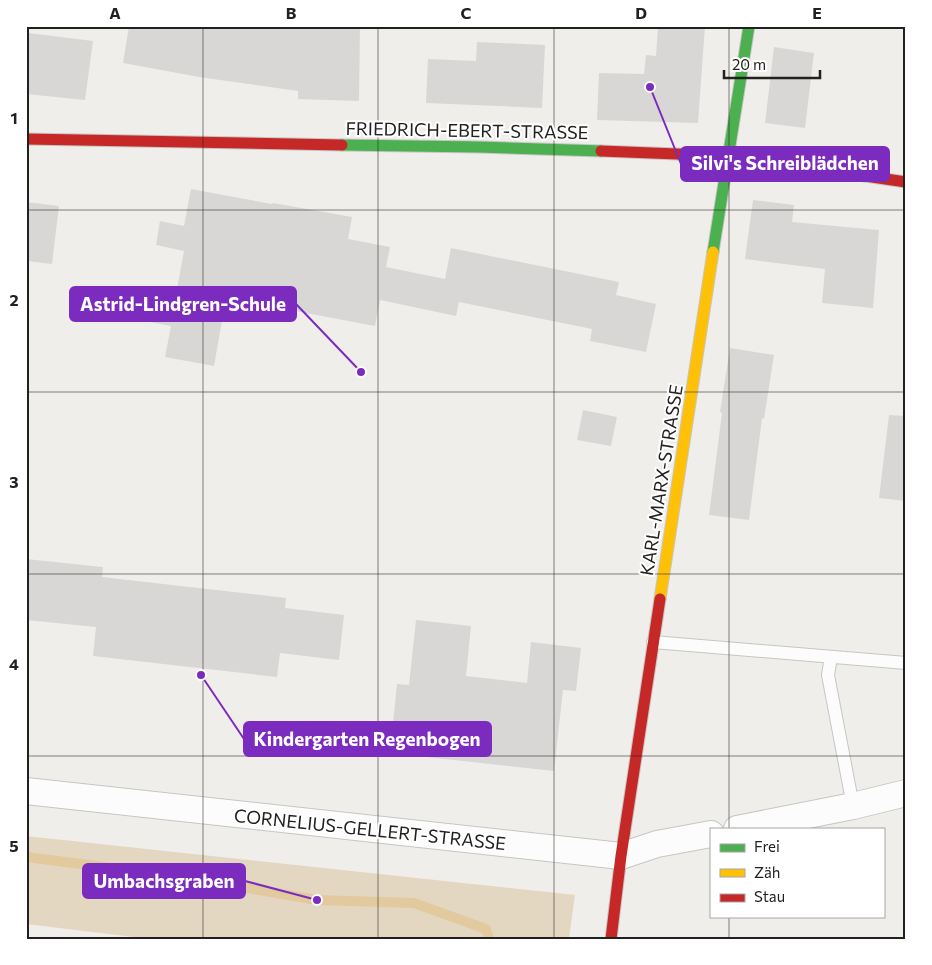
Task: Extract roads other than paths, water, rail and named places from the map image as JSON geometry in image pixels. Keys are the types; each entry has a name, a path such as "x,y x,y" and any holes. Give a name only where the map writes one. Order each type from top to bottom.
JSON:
{"street":[{"name":"KARL-MARX-STRASSE","path":"611,939 621,856 653,642 749,26"},
{"name":"FRIEDRICH-EBERT-STRASSE","path":"26,139 479,147 728,156 906,182"},
{"name":"CORNELIUS-GELLERT-STRASSE","path":"26,791 621,856 657,844 710,834"},
{"path":"742,828 853,806 906,793"}],"lane":[{"path":"653,642 906,663"},
{"path":"831,657 828,675 853,806"}],"waterway":[{"path":"26,857 183,877 317,900 414,903 486,929 489,939"}],"place":[{"name":"Silvi's Schreiblädchen","path":"650,87"},
{"name":"Astrid-Lindgren-Schule","path":"361,372"},
{"name":"Kindergarten Regenbogen","path":"201,675"},
{"name":"Umbachsgraben","path":"317,900"}]}
